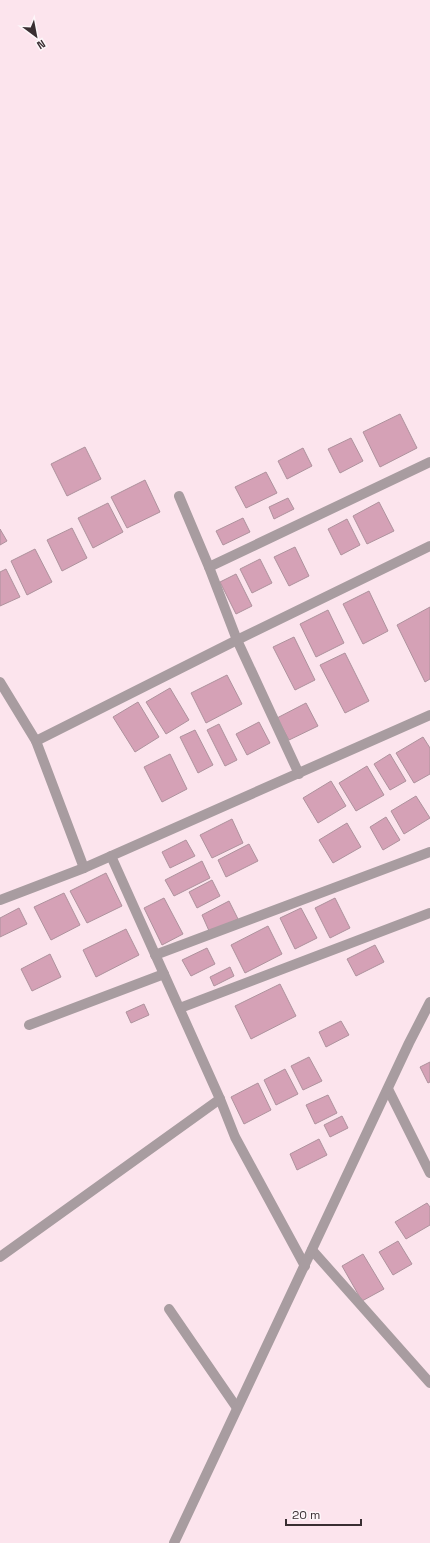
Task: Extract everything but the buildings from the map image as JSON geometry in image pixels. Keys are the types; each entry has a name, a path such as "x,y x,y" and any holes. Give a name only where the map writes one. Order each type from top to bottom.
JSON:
{"street":[{"path":"208,567 430,462"},
{"path":"179,496 237,640 298,774"},
{"path":"36,741 237,640 430,546"},
{"path":"2,689 36,741 84,868"},
{"path":"0,900 84,868 430,715"},
{"path":"155,955 430,852"},
{"path":"111,856 180,1008 235,1137 305,1266"},
{"path":"180,1008 430,913"},
{"path":"29,1025 164,974"},
{"path":"174,1543 430,1002"},
{"path":"388,1088 430,1173"},
{"path":"0,1257 220,1099"},
{"path":"312,1250 430,1383"},
{"path":"169,1309 237,1408"}]}
